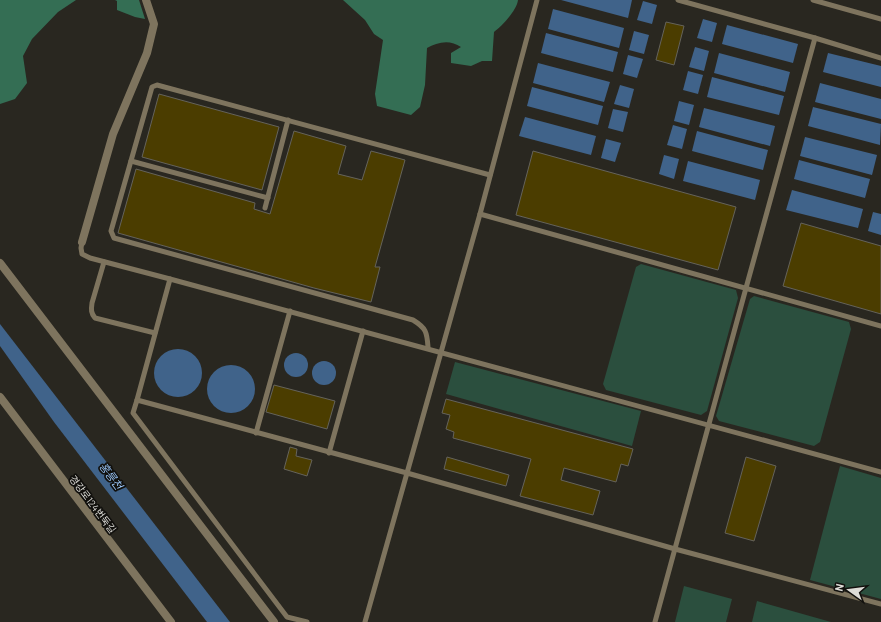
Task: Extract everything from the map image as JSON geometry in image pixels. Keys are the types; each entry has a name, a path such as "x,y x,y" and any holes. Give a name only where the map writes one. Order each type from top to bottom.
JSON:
{"street":[{"path":"82,242 113,134 147,53 154,24 146,0"},
{"path":"0,263 274,622"},
{"name":"경강로124번둑길","path":"0,397 171,622"}],"lane":[{"path":"366,622 440,350 480,214 537,0"},
{"path":"678,0 816,38 881,58"},
{"path":"813,0 881,19"},
{"path":"656,622 746,288 816,38"},
{"path":"428,347 427,334 423,326 414,320 114,238 111,231 152,87 157,85 490,175"},
{"path":"265,208 288,120"},
{"path":"131,161 268,198"},
{"path":"480,214 881,326"},
{"path":"82,242 80,248 82,254 90,258 440,350 881,472"},
{"path":"104,262 92,303 92,314 95,318 155,333"},
{"path":"170,279 133,413 287,617 307,622"},
{"path":"256,433 290,311"},
{"path":"329,452 363,331"},
{"path":"137,400 407,473 675,549 881,604"}],"green space":[{"path":"0,0 76,0 58,12 32,39 23,56 27,83 15,99 0,104"},
{"path":"115,0 139,0 145,19 117,10 117,1"},
{"path":"343,0 518,0 512,13 494,32 492,61 482,61 471,66 451,63 451,53 461,47 457,44 448,42 435,44 427,48 425,85 420,107 411,115 377,106 375,94 383,40 374,34 365,20"},
{"path":"641,264 736,290 738,298 707,411 701,415 606,390 603,384 636,267"},
{"path":"754,296 849,322 851,329 820,442 814,446 719,421 716,416 750,299"},
{"path":"455,362 641,411 632,446 446,394"},
{"path":"840,466 881,478 881,599 810,580"},
{"path":"684,586 732,599 726,622 675,622"},
{"path":"757,601 831,622 752,622"}],"water":[{"path":"561,0 632,0 628,18"},
{"path":"643,1 657,5 652,24 637,20"},
{"path":"553,9 624,28 619,48 548,29"},
{"path":"703,19 717,23 712,42 697,38"},
{"path":"727,25 798,44 793,63 722,44"},
{"path":"634,31 649,35 644,54 629,50"},
{"path":"546,33 618,52 613,72 541,53"},
{"path":"695,47 709,51 704,71 689,67"},
{"path":"719,53 790,72 785,92 714,73"},
{"path":"828,53 881,66 881,87 823,72"},
{"path":"628,55 643,59 637,78 623,74"},
{"path":"538,63 610,82 604,102 533,83"},
{"path":"688,71 703,75 698,94 683,90"},
{"path":"712,77 784,96 779,115 707,97"},
{"path":"820,83 881,99 881,119 815,102"},
{"path":"620,85 634,89 629,108 614,104"},
{"path":"532,87 603,106 598,125 527,106"},
{"path":"679,101 694,105 689,125 674,121"},
{"path":"813,107 881,124 880,145 808,126"},
{"path":"704,108 775,126 770,146 699,127"},
{"path":"613,109 628,112 623,132 608,128"},
{"path":"525,117 596,136 591,155 519,136"},
{"path":"673,125 687,129 682,149 667,145"},
{"path":"697,131 768,150 763,170 692,151"},
{"path":"805,137 877,155 872,175 800,156"},
{"path":"606,139 621,143 615,162 601,158"},
{"path":"664,155 679,159 674,179 659,174"},
{"path":"799,160 870,179 865,198 794,179"},
{"path":"688,161 760,180 755,200 683,181"},
{"path":"792,190 863,209 858,228 786,210"},
{"path":"873,212 881,214 881,235 868,231"},
{"name":"홍릉천","path":"0,324 230,622 207,622 54,422 0,346"},
{"path":"178,349 187,351 195,356 200,364 202,373 200,382 195,390 187,395 178,397 169,395 161,390 156,382 154,373 156,364 161,356 169,351"},
{"path":"296,353 304,357 308,365 304,373 296,377 288,373 284,365 288,357"},
{"path":"324,361 332,365 336,373 332,381 324,385 316,381 312,373 316,365"},
{"path":"231,365 240,367 248,372 253,380 255,389 253,398 248,406 240,411 231,413 222,411 214,406 209,398 207,389 209,380 214,372 222,367"}],"building":[{"path":"666,22 684,26 674,65 656,60"},
{"path":"159,94 279,127 262,190 142,157"},
{"path":"294,131 346,146 338,174 362,180 371,151 405,160 375,267 380,267 371,302 314,288 118,233 136,169 255,203 254,209 270,214"},
{"path":"533,151 736,207 718,270 516,215"},
{"path":"801,223 881,246 881,314 783,286"},
{"path":"274,385 335,401 327,429 266,412"},
{"path":"446,399 633,449 628,466 621,464 616,482 564,468 561,480 600,491 593,515 520,496 531,459 453,438 454,432 446,429 450,415 442,413"},
{"path":"290,447 297,449 296,456 312,460 307,476 284,469"},
{"path":"447,457 509,475 506,486 444,469"},
{"path":"746,457 776,466 754,541 725,533"}]}
